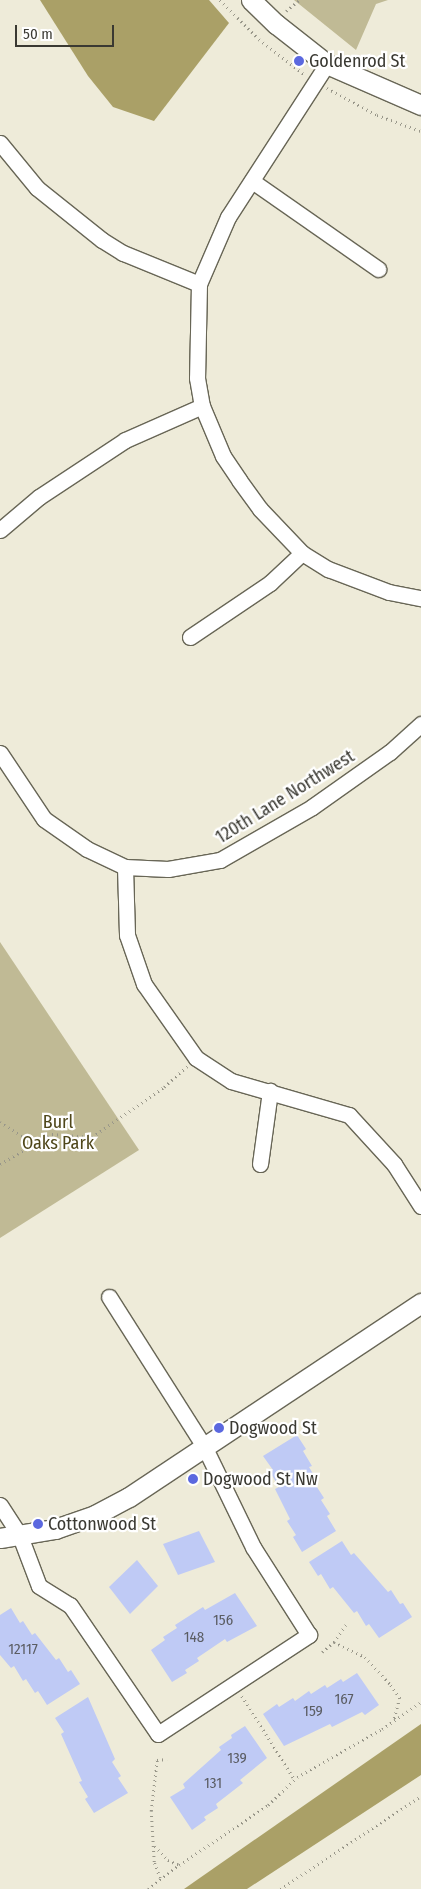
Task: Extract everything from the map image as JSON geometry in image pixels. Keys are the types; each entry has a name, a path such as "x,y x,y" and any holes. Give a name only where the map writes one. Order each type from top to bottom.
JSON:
{"street":[{"path":"251,0 276,24 327,64 421,105"},
{"path":"327,64 228,216 199,284 197,378 202,406 223,456 260,509 302,553 328,569 389,592 421,598"},
{"path":"0,143 37,188 102,240 123,253 199,284"},
{"path":"252,181 378,269"},
{"path":"0,530 39,497 125,440 202,406"},
{"path":"190,637 270,583 302,553"},
{"name":"120th Lane Northwest","path":"125,867 168,868 220,860 312,807 390,752 421,724"},
{"path":"0,753 44,819 87,849 125,867 127,935 144,984 196,1058 232,1081 349,1114 394,1164 421,1206"},
{"path":"260,1164 270,1092"},
{"path":"0,1505 20,1536 39,1586 70,1605 158,1734 309,1635 253,1547 205,1448 109,1297"},
{"path":"0,1538 56,1529 96,1515 205,1448 421,1303"}],"path":[{"path":"220,0 259,39 307,76"},
{"path":"288,8 298,0"},
{"path":"324,86 377,115 421,131"},
{"path":"0,1164 52,1134 92,1137 164,1087 196,1058"},
{"path":"0,1122 34,1143"},
{"path":"322,1652 334,1642 346,1625"},
{"path":"334,1642 366,1657 391,1685 400,1698 394,1721"},
{"path":"234,1684 294,1780"},
{"path":"148,1889 160,1878 268,1805 294,1780 394,1721 421,1702"},
{"path":"160,1878 154,1862 155,1846 151,1811 157,1760 167,1759"},
{"path":"280,1889 421,1796"},
{"path":"155,1846 168,1860 179,1865"}],"green space":[{"path":"294,0 388,0 376,4 356,50"},
{"name":"Burl Oaks Park","path":"0,942 139,1150 0,1238"}],"shaded area":[{"path":"40,0 209,0 229,23 154,121 113,107 88,76"},
{"path":"421,1724 421,1775 247,1889 184,1889"}],"building":[{"path":"297,1435 306,1449 303,1451 312,1466 309,1467 318,1482 315,1484 324,1498 321,1500 330,1514 327,1516 336,1531 302,1552 293,1537 296,1535 287,1521 290,1519 275,1489 279,1487 270,1472 273,1470 263,1456"},
{"path":"199,1531 215,1562 178,1575 163,1544"},
{"path":"342,1541 351,1555 354,1553 388,1592 391,1590 400,1604 403,1603 412,1617 379,1638 369,1624 366,1626 357,1611 354,1613 333,1587 330,1589 321,1574 318,1576 309,1562"},
{"path":"137,1560 158,1586 130,1614 109,1587"},
{"path":"235,1593 257,1626 227,1642 225,1639 197,1658 199,1661 185,1670 187,1673 172,1682 151,1650 165,1640 163,1637 177,1628 175,1625 203,1607 205,1610"},
{"path":"11,1608 20,1623 23,1621 32,1635 35,1633 56,1660 59,1658 68,1672 71,1670 80,1684 47,1705 38,1691 35,1693 26,1679 23,1681 14,1666 11,1668 0,1655 0,1615"},
{"path":"357,1673 379,1705 365,1715 362,1712 332,1727 330,1724 284,1746 263,1714 277,1704 279,1707 293,1698 295,1701 309,1691 311,1694 325,1685 327,1688 341,1679 343,1682"},
{"path":"88,1697 115,1759 112,1762 121,1776 118,1778 128,1793 94,1813 85,1799 88,1797 79,1782 82,1781 61,1734 64,1732 55,1718"},
{"path":"245,1726 267,1758 240,1780 243,1783 216,1804 218,1808 204,1817 206,1820 192,1830 170,1797 185,1788 183,1784 221,1750 219,1747 232,1738 231,1735"}],"place":[{"name":"Goldenrod St","path":"299,61"},
{"name":"Dogwood St","path":"219,1428"},
{"name":"Dogwood St Nw","path":"193,1479"},
{"name":"Cottonwood St","path":"38,1524"}]}
